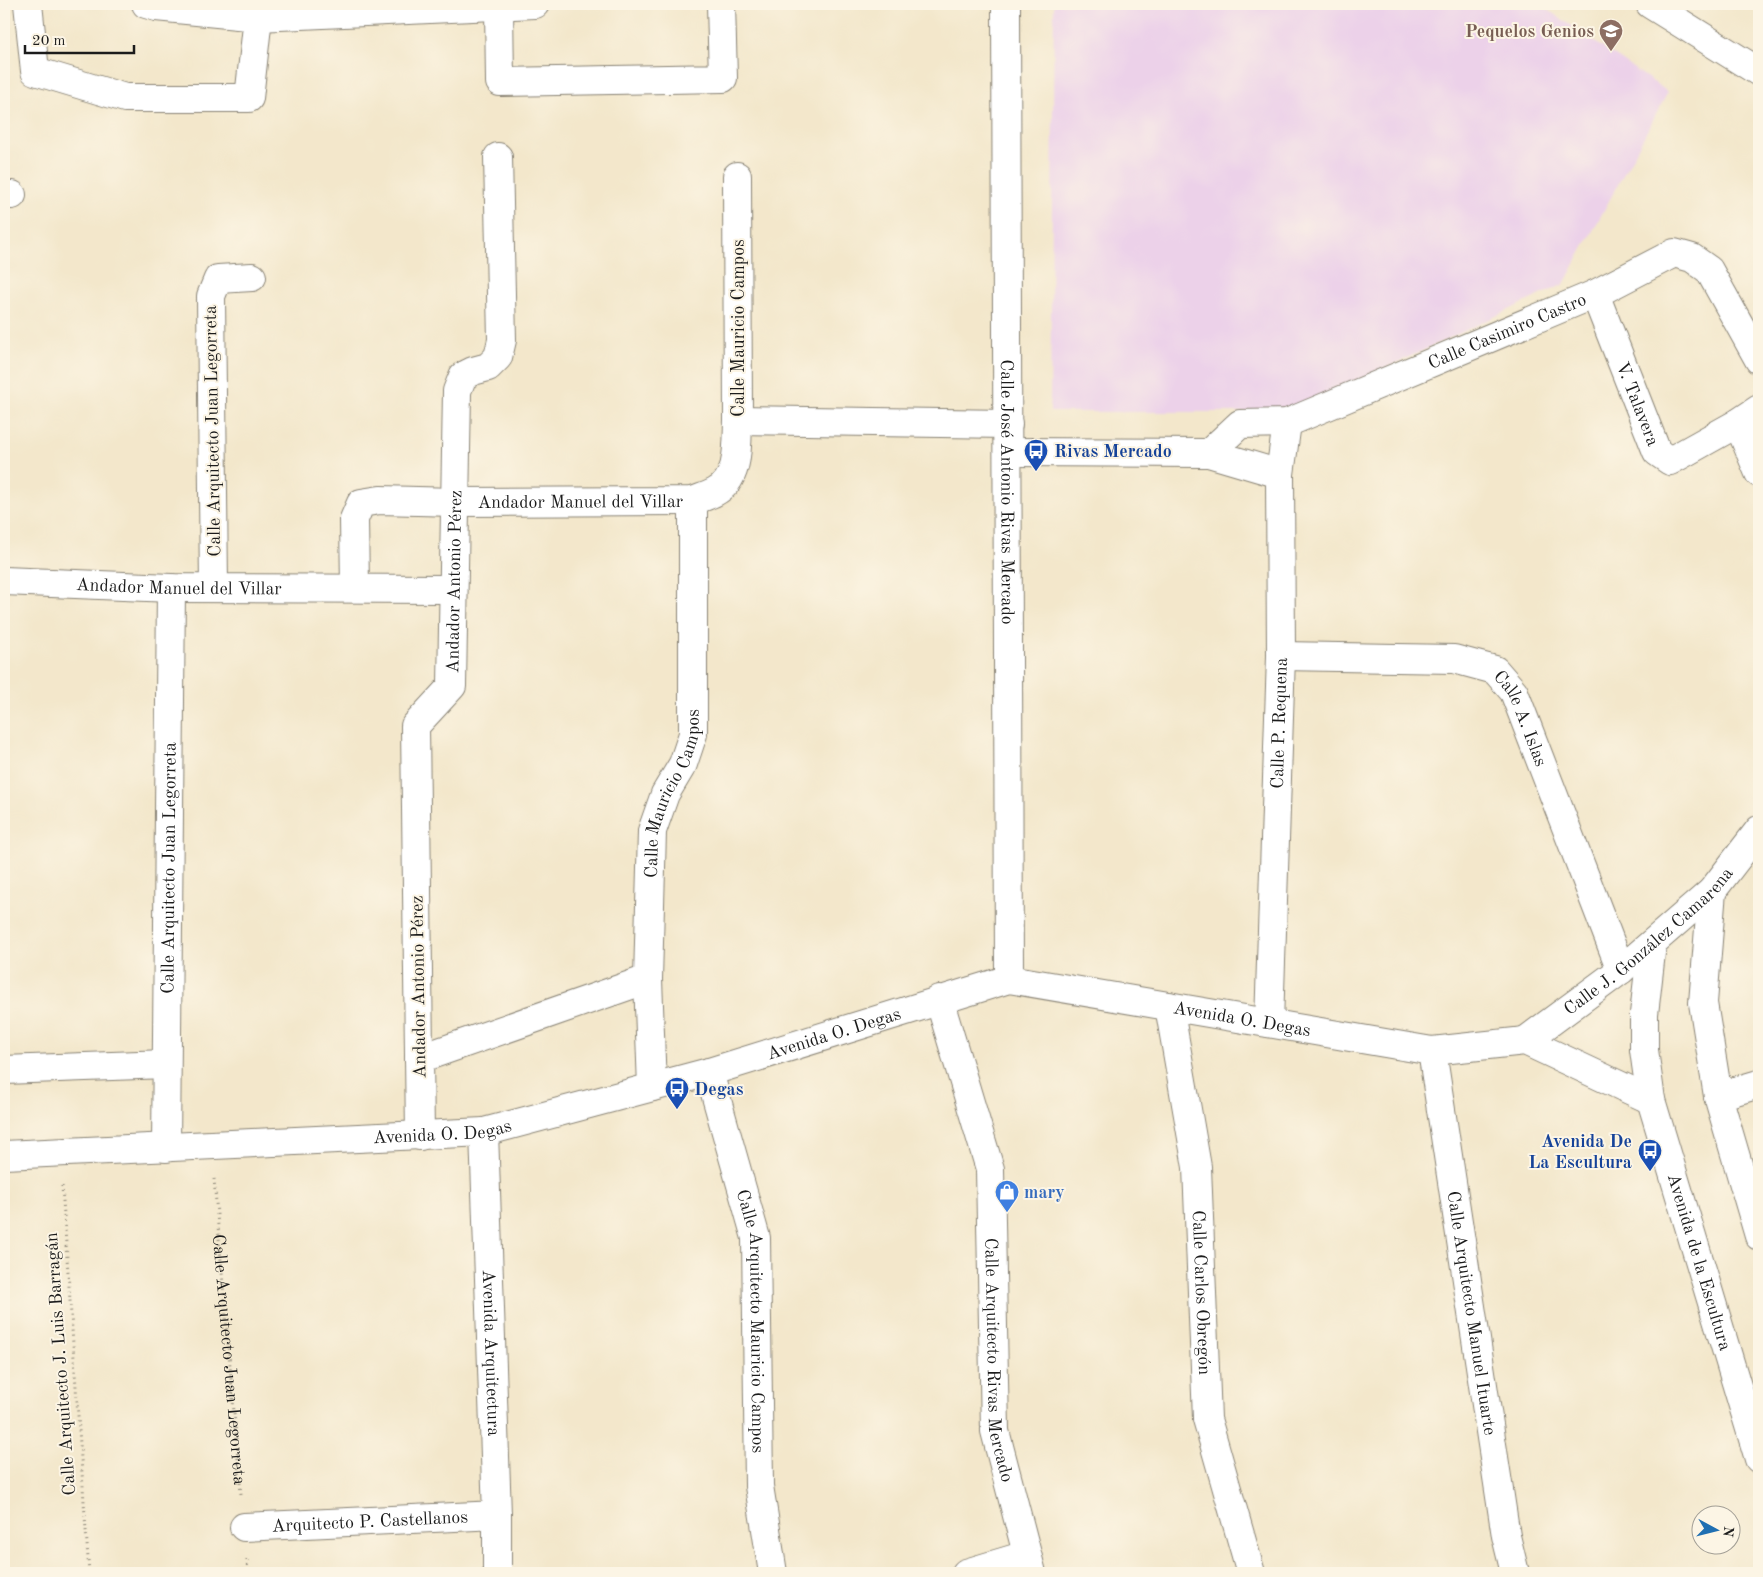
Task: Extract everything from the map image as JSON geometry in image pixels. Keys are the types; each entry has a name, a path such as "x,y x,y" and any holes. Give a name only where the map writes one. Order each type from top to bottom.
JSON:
{"street":[{"path":"28,4 34,70 125,98 249,98 258,17"},
{"path":"146,4 156,7 258,17 535,4"},
{"path":"499,6 500,82 722,78 721,4"},
{"name":"Calle José Antonio Rivas Mercado","path":"1006,4 1009,979"},
{"path":"1650,4 1759,72"},
{"name":"Andador Antonio Pérez","path":"420,1136 415,726 452,686 456,390 463,376 488,367 498,357 502,340 498,157"},
{"name":"Calle Mauricio Campos","path":"731,478 736,456 738,420 737,176"},
{"name":"Calle Casimiro Castro","path":"1208,452 1240,424 1287,423 1595,294 1674,254 1692,258 1709,270 1759,360"},
{"name":"Calle Arquitecto Juan Legorreta","path":"214,588 211,296 218,279 252,277"},
{"name":"V. Talavera","path":"1595,294 1656,452 1670,461 1749,416 1759,473"},
{"path":"738,420 1008,424"},
{"name":"Calle P. Requena","path":"1269,1023 1281,656 1280,474 1287,423"},
{"path":"1008,452 1208,452 1280,474"},
{"name":"Andador Manuel del Villar","path":"355,588 354,519 361,503 380,500 455,502 692,501 716,492 731,478"},
{"name":"Calle Mauricio Campos","path":"652,1087 648,978 652,831 665,794 683,764 693,734 692,501"},
{"name":"Andador Manuel del Villar","path":"4,582 171,588 453,589"},
{"name":"Calle Arquitecto Juan Legorreta","path":"166,1148 171,588"},
{"name":"Calle A. Islas","path":"1281,656 1454,659 1495,670 1514,692 1621,970"},
{"name":"Calle J. González Camarena","path":"1525,1042 1621,970 1747,861 1759,830"},
{"path":"1712,891 1703,1003 1718,1096 1759,1236"},
{"name":"Avenida de la Escultura","path":"1652,944 1644,1023 1644,1050 1651,1100 1759,1459"},
{"path":"419,1059 648,978"},
{"name":"Avenida O. Degas","path":"4,1155 484,1132 709,1072 939,999 1009,979 1432,1051 1525,1042"},
{"name":"Calle Arquitecto Rivas Mercado","path":"939,999 990,1169 995,1431 1029,1564"},
{"name":"Calle Carlos Obregón","path":"1169,1006 1197,1167 1207,1419 1251,1573"},
{"path":"1525,1042 1651,1100"},
{"name":"Calle Arquitecto Manuel Ituarte","path":"1432,1051 1506,1536 1515,1573"},
{"path":"4,1070 166,1064"},
{"name":"Calle Arquitecto Mauricio Campos","path":"709,1072 756,1238 759,1486 774,1573"},
{"path":"1718,1096 1759,1084"},
{"name":"Avenida Arquitectura","path":"484,1132 498,1573"},
{"name":"Arquitecto P. Castellanos","path":"244,1526 497,1515"},
{"path":"966,1573 1029,1564"}],"path":[{"name":"Calle Arquitecto Juan Legorreta","path":"212,1146 248,1573"},
{"name":"Calle Arquitecto J. Luis Barragán","path":"59,1153 89,1573"}],"shaded area":[{"path":"1054,4 1539,4 1668,92 1564,284 1293,412 1050,412"}],"place":[{"name":"Pequelos Genios","path":"1611,52"},
{"name":"Rivas Mercado","path":"1036,472"},
{"name":"Degas","path":"677,1110"},
{"name":"Avenida De La Escultura","path":"1650,1172"},
{"name":"mary","path":"1007,1213"}]}
